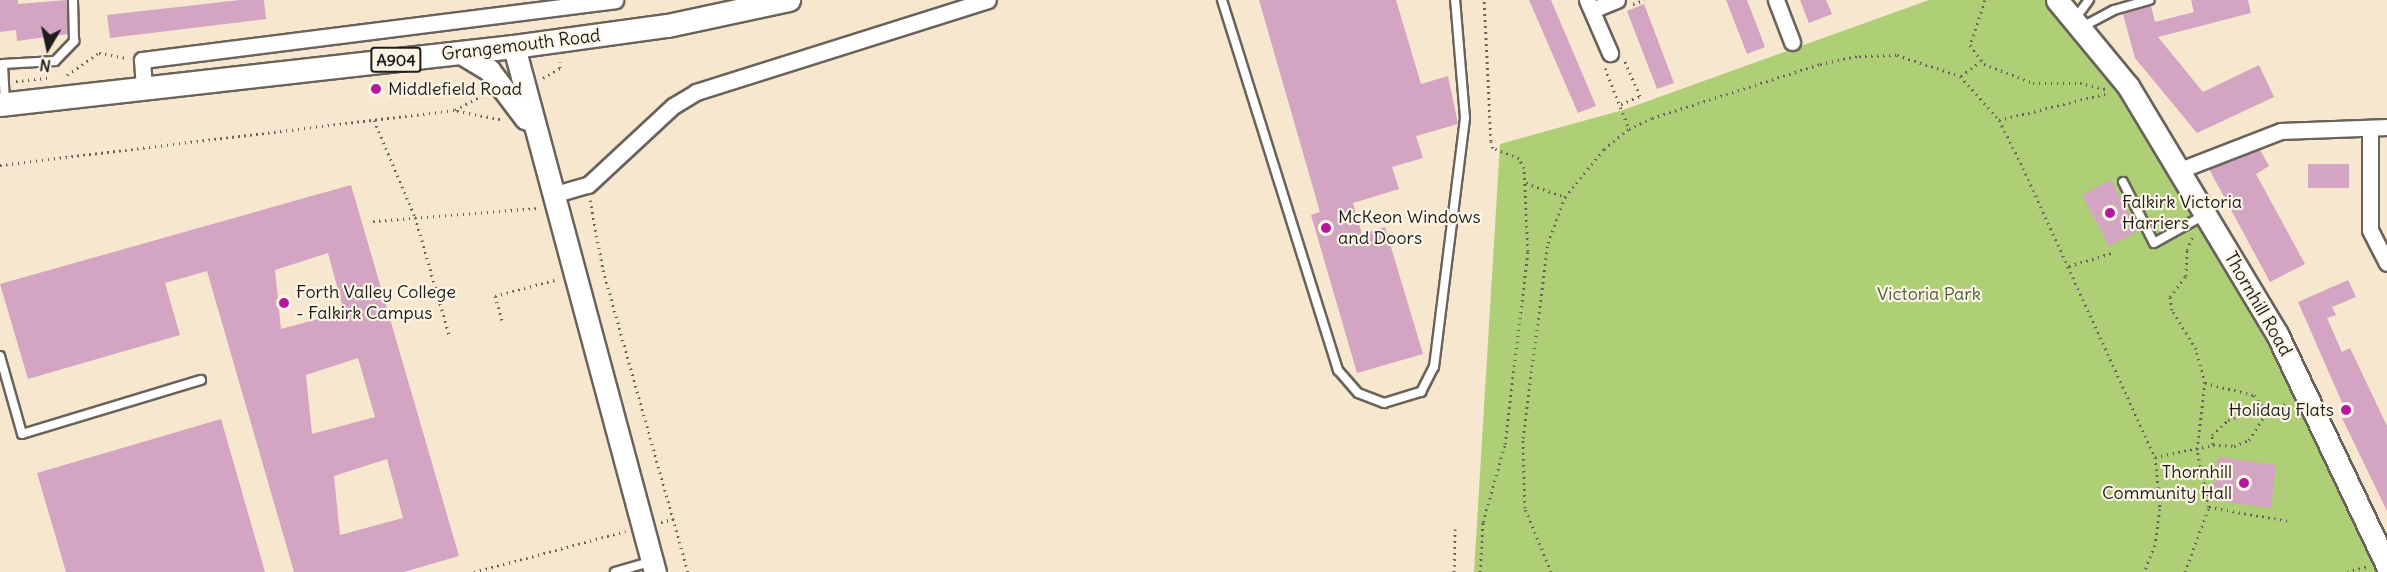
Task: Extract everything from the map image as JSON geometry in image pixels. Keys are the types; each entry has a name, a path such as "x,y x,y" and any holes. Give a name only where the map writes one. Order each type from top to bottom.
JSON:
{"main road":[{"name":"Grangemouth Road","path":"3,105 514,47 668,26 789,0"}],"street":[{"name":"Grangemouth Road","path":"142,60 615,0"},
{"path":"547,197 588,184 674,106 696,92 988,0"},
{"path":"1610,53 1589,5 1617,0"},
{"path":"1776,0 1792,42"},
{"name":"Thornhill Road","path":"2057,0 2128,86 2277,334 2387,566"},
{"path":"514,47 512,81 536,135 547,197 574,275 654,567"},
{"path":"461,53 512,81"},
{"path":"142,60 144,88"},
{"path":"2370,128 2370,230 2387,263"},
{"path":"2180,170 2281,131 2387,128"}],"lane":[{"path":"3,105 3,64 55,61 74,41 73,0"},
{"path":"1221,0 1338,370 1358,393 1384,403 1421,392 1434,367 1465,118 1455,0"},
{"path":"2078,23 2089,0"},
{"path":"2078,23 2150,0"},
{"path":"2123,182 2154,243 2207,217"},
{"path":"0,356 22,434 201,380"},
{"path":"615,572 654,567"}],"path":[{"path":"1480,572 1483,522 1505,444 1528,251 1526,183 1519,158 1493,148 1491,141 1484,0"},
{"path":"1985,0 1970,45 1981,61 1995,71 2033,83 2080,82 2112,92 1999,120"},
{"path":"455,110 512,81 543,78 560,68 558,41"},
{"path":"4,82 69,75 99,53 142,60"},
{"path":"1551,572 1525,508 1522,462 1548,243 1565,197 1604,150 1629,129 1820,64 1859,56 1897,56 1960,76 1999,120 2069,267 2154,457 2160,509 2155,545 2144,572"},
{"path":"1960,76 1981,61"},
{"path":"0,165 455,110 499,117 505,123"},
{"path":"1623,110 1629,129"},
{"path":"374,120 415,217 449,335"},
{"path":"1526,183 1565,197"},
{"path":"588,184 603,270 688,572"},
{"path":"373,221 543,207 547,197"},
{"path":"2185,572 2209,507 2197,449 2205,383 2196,349 2172,310 2170,297 2186,276 2187,250 2207,217"},
{"path":"2069,267 2115,252"},
{"path":"502,320 495,296 574,275"},
{"path":"2205,383 2254,395 2267,412"},
{"path":"2154,457 2213,445 2234,446 2249,440 2267,412"},
{"path":"2213,445 2212,435 2228,420 2246,413 2267,412"},
{"path":"2209,507 2288,521"},
{"path":"475,572 674,519"},
{"path":"1454,572 1455,529"}],"green space":[{"name":"Victoria Park","path":"1929,0 2057,0 2209,220 2387,572 1474,572 1500,144 1623,110"}],"building":[{"path":"0,0 18,0 18,4 67,0 68,34 17,41 16,30 0,32"},
{"path":"240,0 264,0 266,19 110,38 107,15"},
{"path":"1259,0 1396,0 1421,84 1448,76 1458,124 1416,136 1423,158 1392,167 1399,189 1353,203 1362,234 1385,227 1423,354 1357,373 1311,215 1320,212"},
{"path":"1529,0 1551,0 1596,106 1578,113"},
{"path":"1726,0 1747,0 1765,47 1747,54"},
{"path":"1800,0 1826,0 1832,14 1809,23"},
{"path":"2191,0 2248,0 2251,13 2158,37 2203,92 2259,65 2274,97 2197,133 2135,58 2123,14 2151,6 2155,22 2194,12"},
{"path":"1644,4 1674,83 1657,89 1627,11"},
{"path":"2260,150 2269,166 2256,174 2305,264 2270,282 2209,169"},
{"path":"2308,164 2349,164 2349,188 2308,188"},
{"name":"Falkirk Victoria Harriers","path":"2111,180 2138,231 2109,246 2082,195"},
{"path":"351,185 459,556 404,572 294,572 207,271 165,283 180,335 28,379 0,284","holes":["328,253 344,312 281,329 275,270","358,358 375,417 312,434 306,375","387,459 403,518 340,535 334,476"]},
{"path":"2348,280 2356,297 2332,307 2336,315 2327,318 2342,352 2350,348 2387,426 2387,511 2342,418 2348,416 2298,302"},
{"path":"221,419 265,572 66,572 37,473"},
{"name":"Thornhill Community Hall","path":"2218,457 2276,465 2271,508 2212,500"}],"place":[{"name":"Middlefield Road","path":"376,89"},
{"name":"Falkirk Victoria Harriers","path":"2110,213"},
{"name":"McKeon Windows and Doors","path":"1326,228"},
{"name":"Forth Valley College - Falkirk Campus","path":"284,303"},
{"name":"Holiday Flats","path":"2346,410"},
{"name":"Thornhill Community Hall","path":"2244,483"}]}
